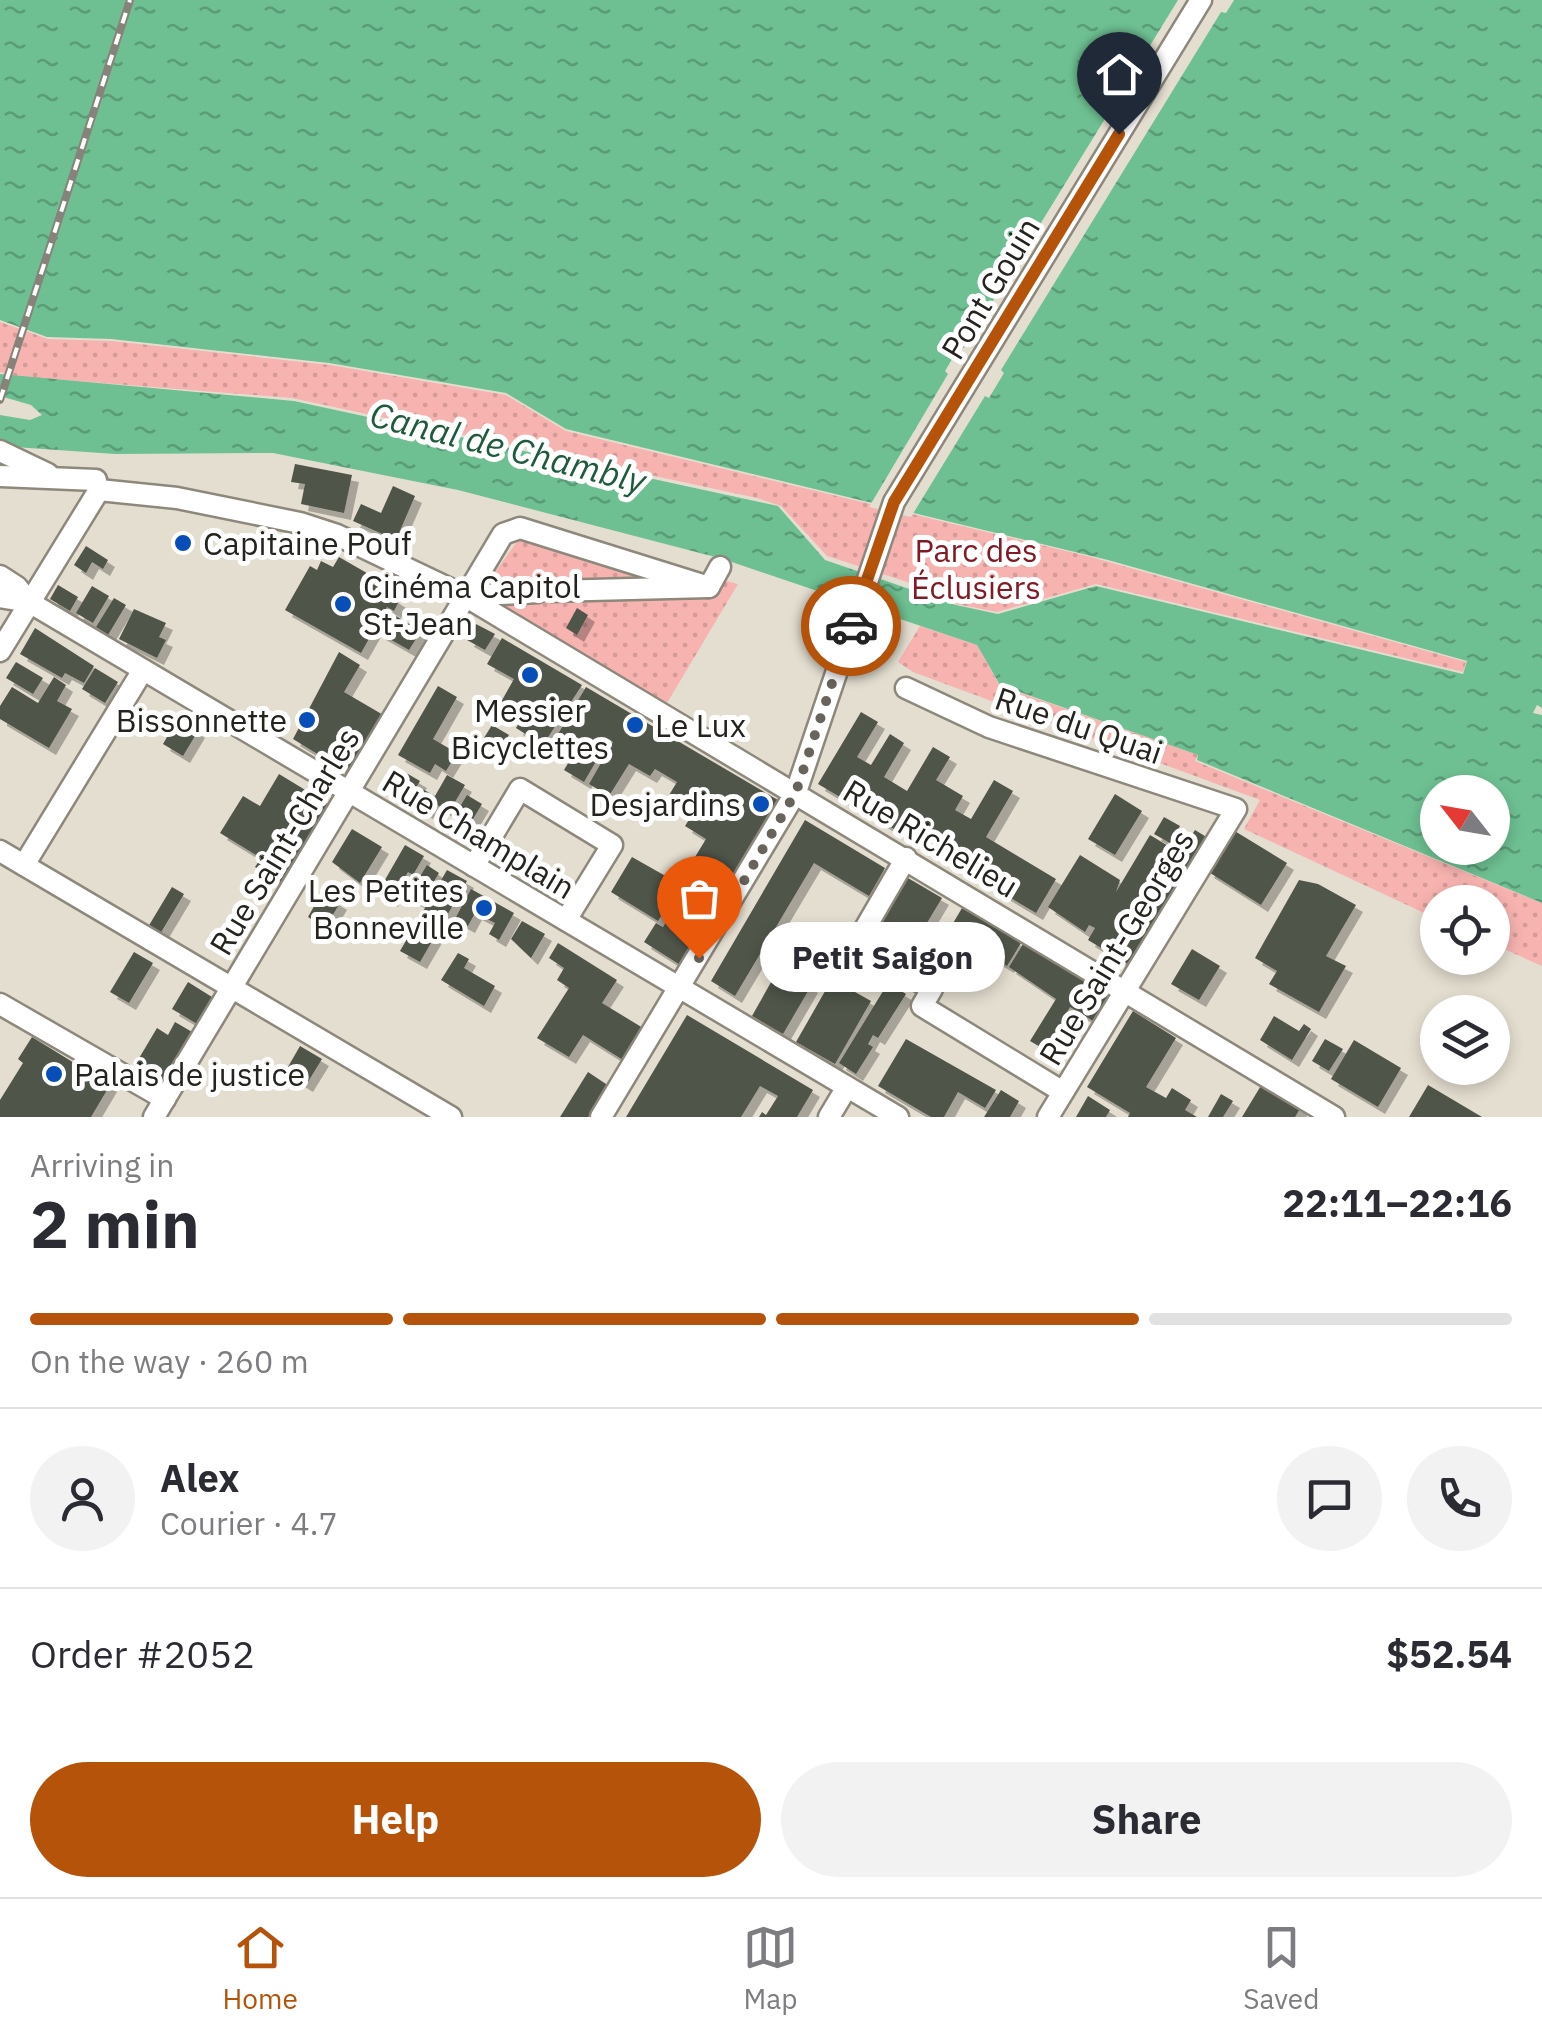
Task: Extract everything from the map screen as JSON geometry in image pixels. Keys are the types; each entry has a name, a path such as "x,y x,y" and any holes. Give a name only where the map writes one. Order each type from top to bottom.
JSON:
{"street":[{"name":"Pont Gouin","path":"601,1117 796,792 894,502 1201,0"},
{"path":"0,451 62,480"},
{"name":"Rue Richelieu","path":"0,476 97,485 300,523 337,535 464,596 1334,1117"},
{"path":"0,651 97,485"},
{"path":"464,596 503,534 520,528 709,587"},
{"path":"709,587 720,567"},
{"name":"Rue Champlain","path":"0,576 18,587 29,602"},
{"path":"464,596 709,587"},
{"name":"Rue Champlain","path":"0,596 29,602 898,1117"},
{"name":"Rue Saint-Charles","path":"159,1108 464,596"},
{"path":"24,865 144,670"},
{"name":"Rue du Quai","path":"906,688 989,727 1236,809"},
{"path":"474,866 520,790 612,845 566,920"},
{"name":"Rue Saint-Georges","path":"1048,1117 1236,809"},
{"path":"0,851 451,1117"},
{"path":"906,858 856,944 932,989 922,1006 1063,1092"},
{"path":"0,1004 159,1108"},
{"path":"829,1117 847,1087"}],"green space":[{"name":"Parc des Éclusiers","path":"0,322 48,339 112,341 330,365 506,395 566,431 1091,557 1466,662 1463,672 1096,584 997,612 956,604 938,592 827,556 781,506 757,498 292,398 0,372"},
{"path":"537,530 738,584 667,703 479,595 523,533"},
{"path":"920,626 977,645 1000,686 1198,755 1195,761 1420,853 1420,865 1449,865 1498,885 1420,885 1420,911 1244,829 1260,800 913,672 898,662"},
{"path":"1510,890 1542,903 1542,966 1510,952"}],"water":[{"path":"0,0 1542,0 1542,708 1537,705 1533,713 1542,715 1542,903 1510,890 1510,885 1499,885 1450,865 1510,865 1510,775 1420,775 1420,852 1197,760 1198,755 1000,685 977,645 723,559 458,490 273,453 115,454 0,446 0,415 30,420 42,415 31,405 0,396 0,374 294,401 778,506 825,560 956,605 998,614 1096,586 1463,674 1467,661 1108,560 566,429 506,393 329,363 111,339 47,337 0,320"}],"pier":[{"path":"1178,0 1234,0 1226,13 1221,12 1001,370 1004,373 989,398 985,396 911,517 869,507 948,374 945,371 960,346 964,348"}],"building":[{"path":"295,464 352,475 344,513 301,504 305,484 291,482"},
{"path":"393,486 415,496 396,540 353,521 361,504 381,513"},
{"path":"86,546 108,560 103,569 92,562 86,573 74,565"},
{"name":"Cinéma Capitol St-Jean","path":"339,557 372,576 368,583 390,590 388,594 399,601 394,611 387,607 361,653 285,610 310,566 317,570 321,561 333,567"},
{"path":"58,585 78,597 70,611 50,599"},
{"path":"92,586 109,596 93,623 76,613"},
{"path":"114,598 126,605 108,635 96,627"},
{"path":"577,608 588,615 577,635 566,628"},
{"path":"134,609 166,623 159,637 166,640 157,658 119,639"},
{"path":"391,613 421,631 409,650 379,633"},
{"path":"476,624 495,634 485,650 467,640"},
{"path":"35,628 94,666 84,683 65,673 62,678 20,654"},
{"path":"502,638 582,685 543,745 516,728 523,716 501,702 514,679 487,664"},
{"path":"339,652 360,665 344,692 385,716 350,774 293,739"},
{"path":"16,662 43,678 33,694 6,678"},
{"path":"95,668 118,682 105,703 82,689"},
{"path":"54,677 66,685 57,701 72,709 49,748 0,719 0,706 12,687 38,703"},
{"path":"438,686 457,697 433,739 457,753 446,771 435,764 430,773 398,755"},
{"path":"586,687 783,803 736,882 695,857 706,839 685,826 692,815 666,800 677,782 655,769 650,776 629,764 609,796 589,784 613,742 609,739 584,782 564,770 570,760 554,749 555,739"},
{"path":"861,712 878,722 857,757 871,765 890,734 904,743 884,777 907,791 933,747 950,757 936,780 963,796 955,810 971,819 994,780 1013,791 986,837 1056,879 1036,913 818,784"},
{"path":"178,718 198,731 183,756 163,744"},
{"path":"492,725 509,735 499,751 482,741"},
{"path":"396,767 420,781 417,786 435,796 447,775 465,785 449,812 432,802 426,812 384,788"},
{"path":"279,774 330,805 283,883 255,867 261,858 220,833 243,796 260,806"},
{"path":"1115,794 1142,811 1115,855 1088,839"},
{"path":"467,795 482,804 470,824 455,815"},
{"path":"1164,817 1180,826 1170,843 1154,834"},
{"path":"805,820 885,868 869,896 814,863 735,996 711,981"},
{"path":"352,829 382,847 360,883 332,862"},
{"path":"1195,830 1208,838 1131,966 1088,940 1095,928 1089,925 1085,932 1048,907 1080,855 1120,880 1116,892 1150,835 1180,853"},
{"path":"1233,830 1287,863 1261,905 1207,871"},
{"path":"405,845 424,856 413,875 408,872 391,900 378,892"},
{"path":"632,857 722,908 685,968 644,942 656,923 663,927 675,908 669,904 658,921 611,892"},
{"path":"427,865 439,873 421,903 408,896"},
{"path":"447,870 467,881 420,962 400,951"},
{"path":"908,878 942,898 904,961 871,941"},
{"path":"1299,880 1318,884 1356,905 1326,956 1346,966 1319,1012 1269,984 1277,971 1255,958"},
{"path":"172,887 184,894 160,934 148,927"},
{"path":"471,889 514,913 499,940 489,934 495,923 475,913 468,926 455,919"},
{"path":"322,892 340,903 325,928 308,917"},
{"path":"962,908 1021,943 1007,966 975,947 959,975 932,959"},
{"path":"522,921 545,934 531,958 511,939"},
{"path":"558,943 617,980 602,1003 643,1028 623,1060 583,1035 569,1057 537,1038 569,988 557,980 564,968 549,958"},
{"path":"1023,944 1113,998 1098,1024 1070,1007 1065,1016 1069,1019 1049,1052 1030,1041 1056,999 1009,967"},
{"path":"1192,949 1220,966 1199,1000 1171,984"},
{"path":"134,952 153,963 129,1003 110,992"},
{"path":"458,953 469,959 464,968 495,986 484,1006 441,980"},
{"path":"779,968 811,986 783,1034 752,1016"},
{"path":"832,979 871,1001 835,1064 796,1042"},
{"path":"188,982 220,1002 204,1028 172,1009"},
{"path":"888,983 906,994 878,1038 873,1035 868,1044 873,1047 856,1074 839,1063"},
{"path":"1133,1011 1176,1038 1146,1087 1166,1098 1172,1088 1191,1100 1185,1110 1197,1117 1128,1117 1130,1113 1087,1087"},
{"path":"687,1015 813,1090 797,1117 759,1117 762,1112 766,1115 778,1096 760,1086 741,1117 626,1117"},
{"path":"1274,1016 1299,1031 1304,1024 1311,1029 1292,1060 1260,1040"},
{"path":"175,1022 199,1036 166,1090 132,1070 157,1028 168,1035"},
{"name":"Palais de justice","path":"32,1037 110,1085 91,1117 0,1117 0,1100 23,1063 18,1059"},
{"path":"906,1039 996,1090 985,1108 958,1092 944,1117 931,1117 878,1086"},
{"path":"1325,1039 1343,1049 1329,1071 1312,1061"},
{"path":"1354,1040 1401,1068 1378,1107 1331,1079"},
{"path":"300,1046 322,1059 306,1085 285,1072"},
{"path":"588,1072 609,1086 590,1117 560,1117"},
{"path":"1262,1084 1301,1107 1295,1117 1242,1117"},
{"path":"1428,1085 1482,1117 1409,1117"},
{"path":"1001,1090 1019,1101 1010,1117 984,1117"},
{"path":"1221,1094 1233,1101 1223,1117 1208,1117"},
{"path":"1088,1096 1110,1110 1106,1117 1076,1117"}],"railway":[{"path":"0,400 130,0"}],"way so far":[{"path":"699,958 796,792 851,626"}],"place":[{"name":"Capitaine Pouf","path":"183,543"},
{"name":"Cinéma Capitol St-Jean","path":"343,604"},
{"name":"Messier Bicyclettes","path":"530,675"},
{"name":"Bissonnette","path":"307,720"},
{"name":"Le Lux","path":"635,725"},
{"name":"Desjardins","path":"761,804"},
{"name":"Les Petites Bonneville","path":"484,908"},
{"name":"Petit Saigon","path":"699,958"},
{"name":"Palais de justice","path":"54,1074"}],"route":[{"path":"851,626 894,502 1119,134"}],"water label":[{"name":"Canal de Chambly","path":"508,447"}]}
